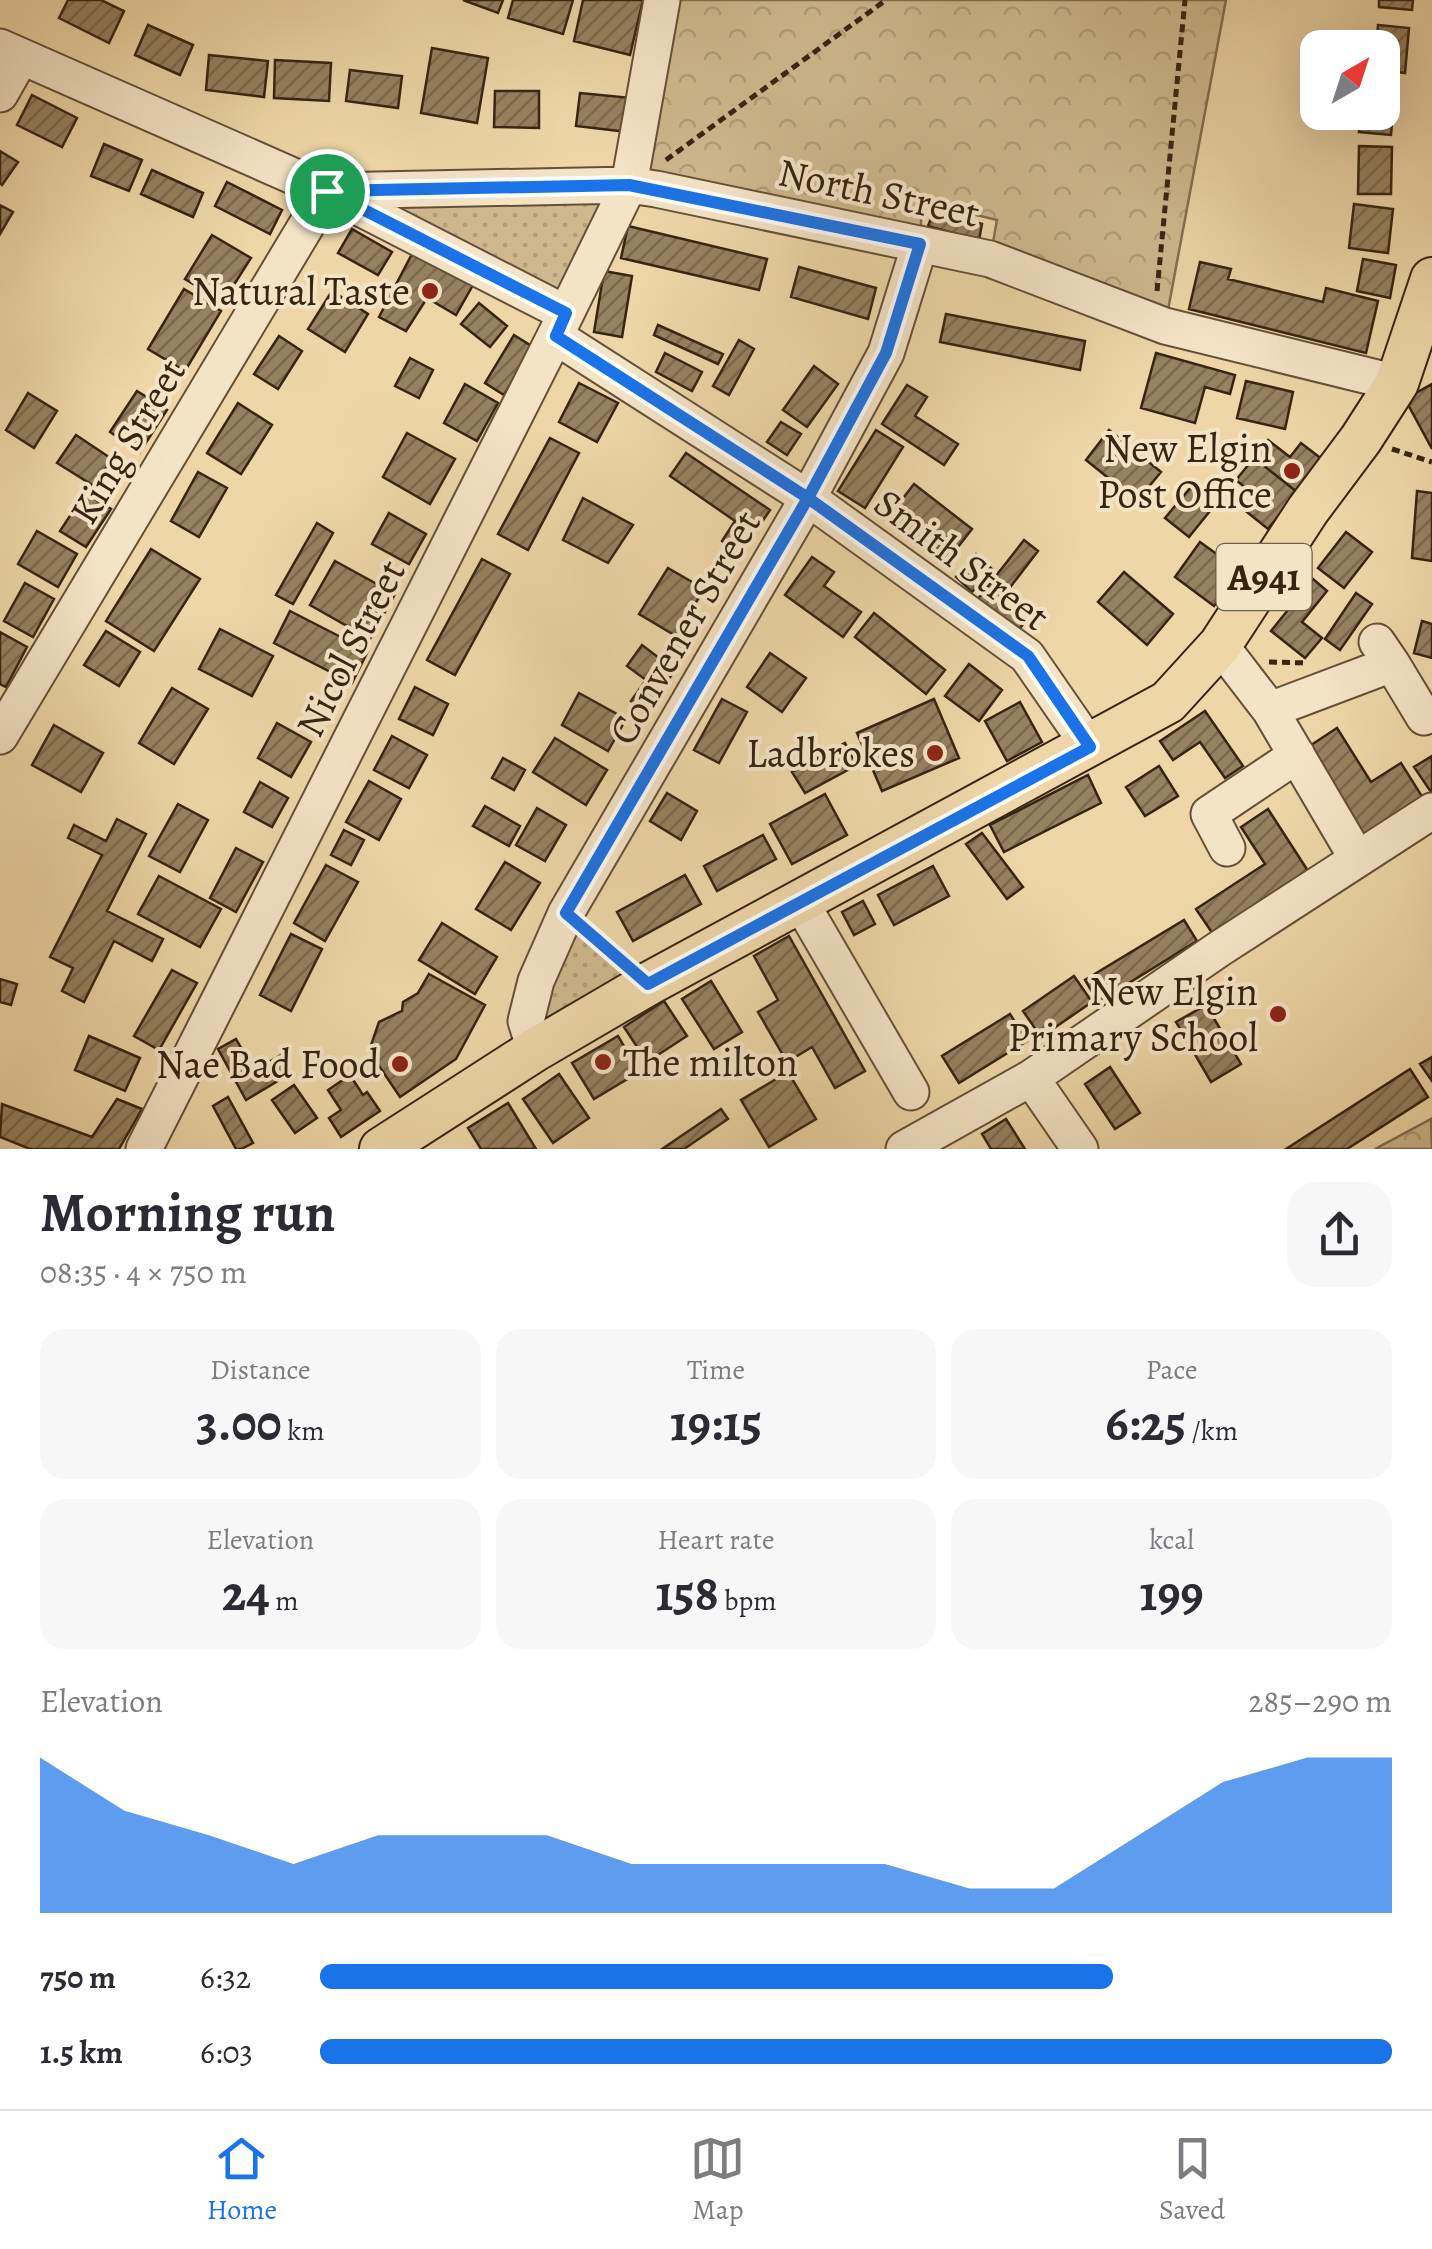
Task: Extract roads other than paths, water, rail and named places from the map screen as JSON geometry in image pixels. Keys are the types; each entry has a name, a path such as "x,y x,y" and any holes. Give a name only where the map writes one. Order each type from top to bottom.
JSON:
{"main road":[{"name":"A941","path":"381,1149 535,1050 648,984 1168,702 1220,645 1397,383 1432,279"}],"street":[{"name":"Nicol Street","path":"144,1149 629,185 662,0"},
{"path":"0,94 11,52"},
{"name":"Smith Street","path":"11,52 327,191 560,324 1028,656 1090,747"},
{"name":"North Street","path":"327,191 629,185 990,259 1154,322 1397,383"},
{"name":"King Street","path":"0,736 327,191"},
{"name":"Convener Street","path":"535,1050 526,1021 536,981 566,913 808,498 886,353 920,244"},
{"path":"1220,645 1270,710 1357,858"},
{"path":"1270,710 1384,653 1424,716"},
{"path":"1227,848 1209,814 1297,756"},
{"path":"904,1149 1030,1078 1432,811"},
{"path":"800,903 912,1092"},
{"path":"1030,1078 1080,1149"}],"place":[{"name":"Natural Taste","path":"430,291"},
{"name":"New Elgin Post Office","path":"1292,471"},
{"name":"Ladbrokes","path":"935,753"},
{"name":"New Elgin Primary School","path":"1278,1014"},
{"name":"The milton","path":"603,1062"},
{"name":"Nae Bad Food","path":"400,1064"}]}
